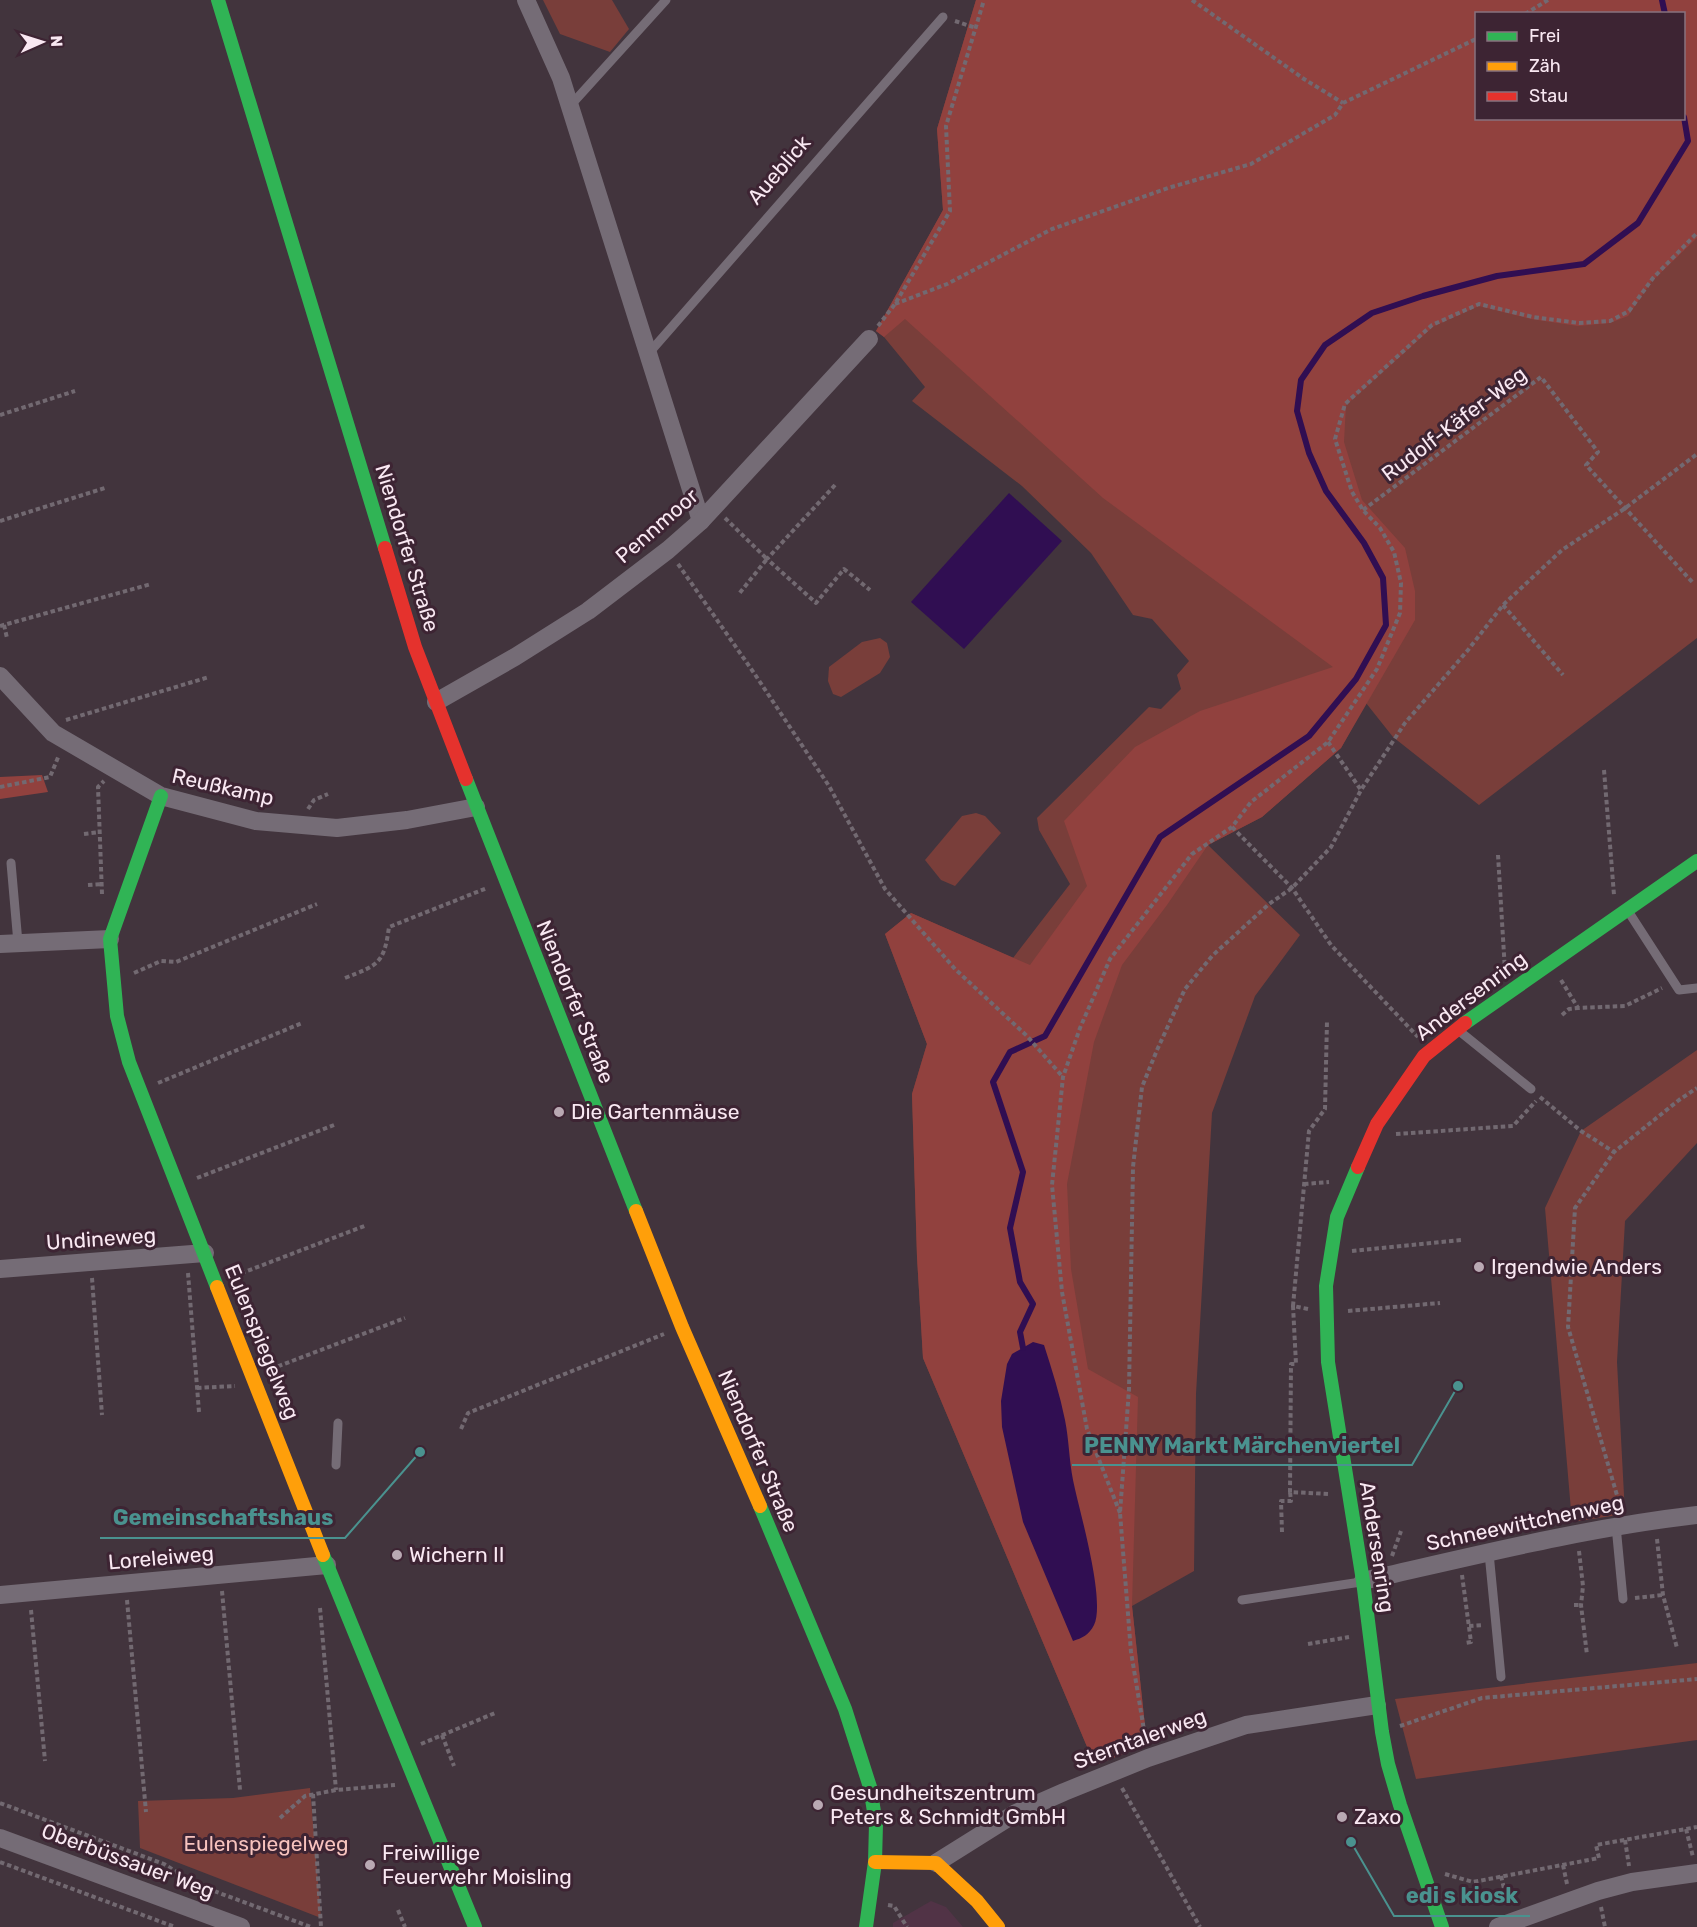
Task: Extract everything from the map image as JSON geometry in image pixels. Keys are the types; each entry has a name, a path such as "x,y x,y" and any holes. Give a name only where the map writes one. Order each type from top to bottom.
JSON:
{"street":[{"name":"Niendorfer Straße","path":"218,0 415,647 682,1327 845,1709 870,1787 876,1824 875,1862"},
{"path":"526,0 561,78 701,521"},
{"name":"Pennmoor","path":"436,702 515,657 588,611 668,550 701,521 869,339"},
{"name":"Reußkamp","path":"0,676 52,733 161,796 256,820 337,828 407,820 476,807"},
{"name":"Eulenspiegelweg","path":"161,796 110,939 117,1016 129,1062 178,1185 196,1254 216,1283 327,1565 475,1927"},
{"name":"Andersenring","path":"1442,1927 1400,1805 1388,1764 1377,1705 1363,1581 1328,1362 1326,1286 1337,1217 1371,1136 1383,1114 1424,1056 1456,1029 1697,861"},
{"path":"9,943 110,939"},
{"name":"Undineweg","path":"0,1269 196,1254"},
{"name":"Schneewittchenweg","path":"1363,1581 1576,1533 1697,1515"},
{"name":"Loreleiweg","path":"0,1595 327,1565"},
{"name":"Sterntalerweg","path":"936,1863 1016,1814 1112,1771 1148,1758 1246,1725 1377,1705"},
{"name":"Oberbüssauer Weg","path":"0,1838 241,1927"},
{"path":"866,1927 875,1862 936,1863 976,1901 998,1927"},
{"path":"1505,1924 1598,1891 1632,1882 1697,1873"}],"lane":[{"path":"570,106 666,0"},
{"name":"Aueblick","path":"649,353 943,17"},
{"path":"9,943 10,864"},
{"path":"1621,913 1679,990 1697,988"},
{"path":"1456,1029 1531,1089"},
{"path":"336,1465 338,1423"},
{"path":"1621,1525 1623,1599"},
{"path":"1489,1553 1501,1677"},
{"path":"1242,1600 1363,1581"}],"path":[{"path":"869,339 895,304 951,211 946,126 984,0"},
{"path":"1192,0 1304,79 1343,103"},
{"path":"1528,12 1548,0"},
{"path":"943,17 976,28"},
{"path":"895,304 948,284 1052,228 1168,188 1251,164 1335,115 1343,103 1475,39"},
{"path":"1120,1513 1087,1429 1062,1292 1052,1185 1063,1077 1080,1028 1110,959 1192,854 1232,827 1251,802 1328,742 1377,669 1400,613 1401,583 1394,552 1380,528 1363,510 1352,492 1335,439 1345,404 1432,325 1479,304 1544,319 1579,323 1610,321 1629,311 1653,278 1697,233"},
{"name":"Rudolf-Käfer-Weg","path":"1363,510 1541,377 1598,452 1586,465 1624,509"},
{"path":"0,415 75,391"},
{"path":"1148,1758 1131,1652 1120,1513 1130,1389 1133,1167 1142,1087 1185,988 1212,956 1269,904 1292,888 1331,847 1361,790 1405,723 1468,650 1503,605 1562,550 1624,509 1697,454"},
{"path":"738,595 835,485"},
{"path":"0,520 105,488"},
{"path":"714,507 767,560 816,603 844,569 870,590"},
{"path":"1624,509 1694,584"},
{"path":"668,550 829,786 885,890 955,969 1027,1036 1063,1077"},
{"path":"7,638 2,625 151,584"},
{"path":"1503,605 1563,675"},
{"path":"46,726 209,677"},
{"path":"0,788 50,777 64,740"},
{"path":"1328,742 1361,790"},
{"path":"102,895 98,788 113,769"},
{"path":"1604,770 1621,913"},
{"path":"1232,827 1292,888 1331,945 1430,1051"},
{"path":"84,834 100,832"},
{"path":"1498,855 1506,994"},
{"path":"345,978 372,967 386,951 389,927 505,881"},
{"path":"88,885 102,884"},
{"path":"114,979 123,978 161,961 176,962 317,904"},
{"path":"1551,962 1578,1008"},
{"path":"1562,1015 1569,1009 1625,1006 1674,982"},
{"path":"1282,1532 1281,1502 1291,1501 1291,1364 1296,1364 1293,1306 1309,1131 1325,1109 1327,1021"},
{"path":"141,1090 302,1023"},
{"path":"1621,1525 1568,1327 1575,1208 1614,1152 1697,1088"},
{"path":"1371,1136 1513,1126 1536,1103 1531,1089"},
{"path":"1531,1089 1581,1131 1614,1152"},
{"path":"178,1185 334,1125"},
{"path":"216,1283 368,1225"},
{"path":"1331,1253 1461,1240"},
{"path":"196,1254 199,1412"},
{"path":"90,1262 102,1415"},
{"path":"1293,1306 1327,1313 1440,1303"},
{"path":"197,1388 255,1380 405,1318"},
{"path":"462,1429 468,1413 682,1327"},
{"path":"1290,1492 1348,1494"},
{"path":"1656,1520 1662,1596 1677,1648"},
{"path":"1393,1574 1390,1562 1401,1531"},
{"path":"1576,1533 1583,1586 1581,1605 1587,1655"},
{"path":"1460,1559 1471,1642 1465,1643"},
{"path":"221,1575 240,1790"},
{"path":"125,1584 146,1812"},
{"path":"30,1592 45,1761"},
{"path":"1623,1599 1662,1596"},
{"path":"322,1600 320,1612 336,1790"},
{"path":"1574,1605 1581,1605"},
{"path":"1308,1644 1369,1634"},
{"path":"1382,1732 1482,1698 1697,1679"},
{"path":"403,1751 495,1713"},
{"path":"442,1735 454,1766"},
{"path":"1112,1771 1200,1927"},
{"path":"280,1818 305,1796 313,1794 416,1784"},
{"path":"313,1794 321,1927"},
{"path":"0,1803 164,1864 195,1884 311,1927"},
{"path":"1473,1882 1599,1858 1596,1845 1697,1827"},
{"path":"1686,1829 1697,1873"},
{"path":"1624,1840 1632,1882"},
{"path":"0,1862 175,1927"},
{"path":"1501,1876 1505,1924"},
{"path":"398,1910 405,1927"}],"shaded area":[{"path":"976,0 1697,0 1697,238 1651,282 1628,316 1610,323 1578,326 1531,319 1479,306 1434,326 1346,405 1344,442 1362,500 1405,548 1415,591 1415,620 1341,748 1262,817 1208,845 1122,965 1094,1042 1067,1184 1071,1269 1088,1369 1138,1397 1132,1606 1147,1744 1098,1764 1088,1749 923,1358 912,1094 927,1044 885,934 911,913 1030,965 1087,886 1064,821 1135,747 1200,711 1333,667 1103,498 905,319 884,337 876,331 943,210 937,129"},
{"path":"1009,493 1062,541 964,649 911,602"},
{"path":"42,775 48,792 0,799 0,777"},
{"path":"1033,1342 1044,1345 1061,1401 1073,1480 1097,1596 1094,1625 1085,1636 1073,1641 1023,1522 1002,1427 1001,1401 1007,1364 1012,1354"},
{"path":"931,1901 946,1907 963,1927 893,1927 893,1923"}],"green space":[{"path":"543,0 612,0 629,29 610,52 560,34"},
{"path":"976,0 1697,0 1697,638 1479,805 1393,737 1366,703 1341,748 1262,817 1208,845 1300,935 1255,996 1212,1113 1196,1394 1194,1571 1132,1606 1147,1744 1098,1764 1088,1749 923,1358 912,1094 927,1044 885,934 911,913 1013,958 1070,884 1039,830 1037,818 1149,707 1161,709 1181,689 1177,675 1189,661 1152,619 1133,615 1091,553 1022,486 912,401 925,387 884,337 876,331 943,210 937,129"},
{"path":"880,638 887,643 890,657 880,673 841,697 833,694 828,681 829,667 862,642"},
{"path":"976,813 985,816 1001,833 955,886 941,880 925,860 962,816"},
{"path":"1697,1050 1697,1143 1625,1221 1617,1362 1625,1514 1572,1522 1545,1208 1581,1131"},
{"path":"1697,1663 1697,1740 1416,1779 1395,1699"},
{"name":"Eulenspiegelweg","path":"310,1788 321,1918 140,1848 138,1801 233,1798"}],"waterway":[{"path":"1662,0 1665,12"},
{"path":"1023,1348 1020,1332 1033,1304 1020,1282 1010,1228 1023,1172 993,1082 1010,1052 1045,1036 1160,837 1309,736 1356,679 1386,625 1383,578 1364,543 1326,491 1309,453 1297,411 1301,380 1325,345 1372,313 1423,296 1497,276 1584,264 1638,223 1688,141 1684,120"}],"traffic: fast":[{"path":"218,0 385,548"},
{"path":"466,779 636,1211"},
{"path":"161,796 110,939 117,1016 129,1062 217,1287"},
{"path":"1465,1023 1697,861"},
{"path":"1358,1167 1337,1217 1326,1286 1328,1362 1363,1581 1388,1764 1442,1927"},
{"path":"760,1506 845,1709 870,1787 876,1824 875,1862 866,1927"},
{"path":"323,1555 475,1927"}],"traffic: slow":[{"path":"636,1211 682,1327 760,1506"},
{"path":"217,1287 323,1555"},
{"path":"875,1862 936,1863 977,1901 998,1927"}],"traffic: jam":[{"path":"385,548 415,647 466,779"},
{"path":"1358,1167 1377,1124 1424,1056 1465,1023"}],"place":[{"name":"Die Gartenmäuse","path":"559,1112"},
{"name":"Irgendwie Anders","path":"1479,1267"},
{"name":"PENNY Markt Märchenviertel","path":"1458,1386"},
{"name":"Gemeinschaftshaus","path":"420,1452"},
{"name":"Wichern II","path":"397,1555"},
{"name":"Gesundheitszentrum Peters & Schmidt GmbH","path":"818,1805"},
{"name":"Zaxo","path":"1342,1817"},
{"name":"edi s kiosk","path":"1351,1842"},
{"name":"Freiwillige Feuerwehr Moisling","path":"370,1865"}]}
